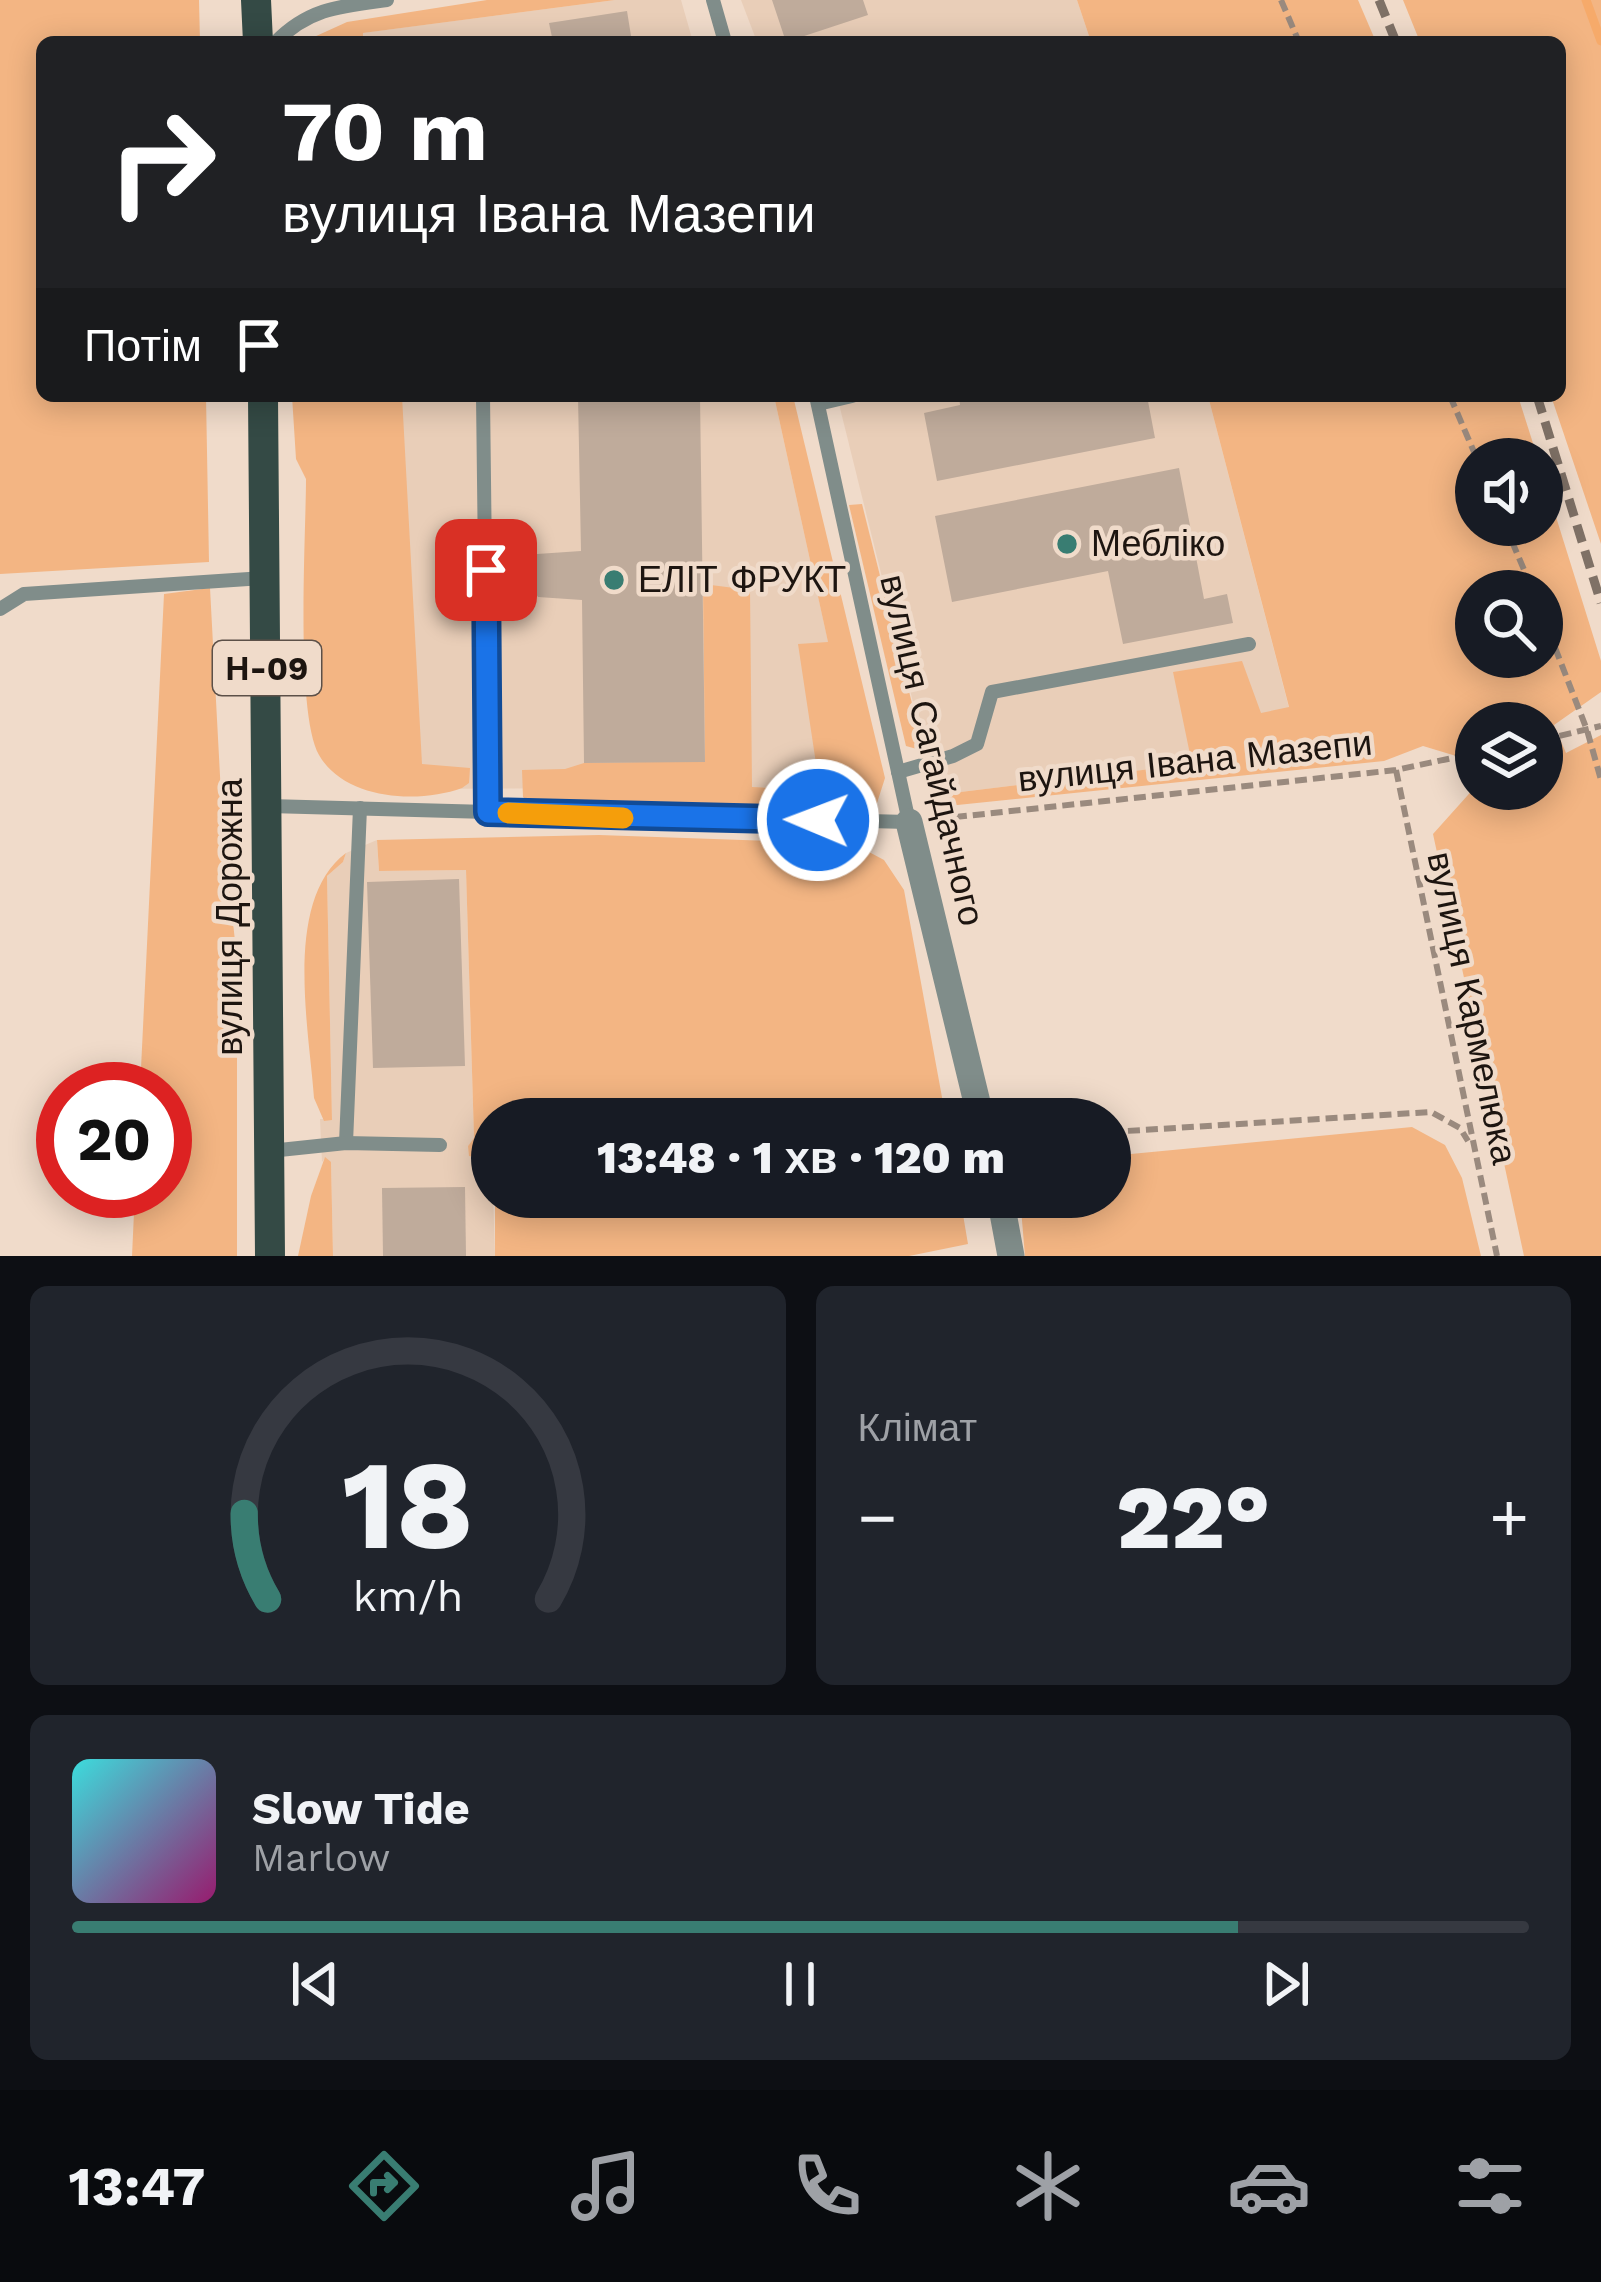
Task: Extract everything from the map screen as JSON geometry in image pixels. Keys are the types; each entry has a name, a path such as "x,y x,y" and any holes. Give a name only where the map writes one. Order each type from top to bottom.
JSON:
{"main road":[{"path":"256,0 258,36"},
{"name":"вулиця Дорожна","path":"263,402 270,1256"}],"street":[{"name":"вулиця Сагайдачного","path":"909,822 976,1098"},
{"path":"1004,1218 1011,1256"}],"lane":[{"path":"282,36 322,4 387,0"},
{"path":"712,0 723,36"},
{"path":"483,402 488,812"},
{"name":"вулиця Сагайдачного","path":"817,402 909,822"},
{"path":"0,594 265,578"},
{"path":"0,609 24,594"},
{"path":"898,772 976,744 992,692 1249,644"},
{"path":"269,806 909,822"},
{"path":"346,1143 360,808"},
{"path":"270,1151 346,1143 440,1145"}],"path":[{"path":"1281,0 1296,36"},
{"path":"1453,402 1468,438"},
{"path":"1563,668 1601,780"},
{"path":"1563,735 1601,726"},
{"name":"вулиця Івана Мазепи","path":"909,822 1396,770 1455,757"},
{"name":"вулиця Кармелюка","path":"1396,770 1497,1256"},
{"path":"1131,1131 1431,1112 1460,1128 1473,1149"}],"shaded area":[{"path":"0,0 199,0 200,36 36,36 36,402 206,402 209,562 0,574"},
{"path":"487,0 615,0 363,36 316,36 347,22"},
{"path":"615,0 681,0 691,36 362,36"},
{"path":"741,0 1077,0 1089,36 755,36"},
{"path":"1077,0 1358,0 1373,36 1089,36"},
{"path":"1403,0 1601,0 1601,544 1553,402 1566,402 1566,36 1418,36"},
{"path":"292,402 402,402 422,764 470,768 469,783 462,788 425,796 384,794 346,781 319,755 304,664 306,479 296,459"},
{"path":"382,402 775,402 860,787 403,789"},
{"path":"775,402 794,402 885,778 877,803 863,811 835,813 531,804 523,797 522,770 565,769 584,763 705,761 703,584 750,590 752,787 820,790 798,644 828,642"},
{"path":"838,402 1210,402 1289,708 1193,764 936,795"},
{"path":"1210,402 1520,402 1531,438 1455,438 1455,546 1563,546 1563,539 1601,661 1601,692 1563,719 1563,702 1455,702 1455,756 1423,746 1384,761 938,807 936,795 1192,764 1173,672 1242,661 1261,713 1289,707"},
{"path":"862,504 924,751 906,746 849,505"},
{"path":"210,588 223,832 237,959 237,1256 132,1256 134,1218 192,1218 192,1062 141,1062 164,594"},
{"path":"1601,735 1601,1256 1524,1256 1433,834 1455,809 1563,810 1563,746 1566,753"},
{"path":"599,835 854,844 884,860 904,890 942,1098 473,1098 466,870 379,871 377,840"},
{"path":"377,840 379,871 466,870 471,1218 494,1218 495,1256 333,1256 331,1163 325,1158 322,1162 320,1119 332,1119 327,876 346,853"},
{"path":"346,853 327,876 332,1120 324,1121 314,1098 308,1037 307,933 326,874"},
{"path":"1412,1127 1445,1145 1462,1178 1481,1256 1025,1256 1022,1218 1131,1218 1131,1154"},
{"path":"325,1157 331,1162 333,1256 298,1256 311,1196"},
{"path":"495,1218 964,1218 968,1244 909,1256 495,1256"}],"building":[{"path":"772,0 863,0 868,15 804,36 784,36"},
{"path":"627,11 631,36 552,36 549,23"},
{"name":"ЕЛІТ ФРУКТ","path":"578,402 700,402 705,762 584,763 582,600 538,597 525,576 537,554 581,551"},
{"path":"1148,402 1155,438 937,481 924,413 960,405"},
{"name":"Мебліко","path":"1179,468 1204,599 1227,594 1233,623 1123,644 1108,571 952,602 935,516"},
{"path":"459,879 465,1066 373,1068 367,882"},
{"path":"465,1187 466,1256 383,1256 382,1188"}],"waterway":[{"path":"1586,0 1601,41"}],"railway":[{"path":"1379,0 1394,36"},
{"path":"1539,402 1601,603"}],"slow traffic":[{"path":"508,813 623,818"}],"place":[{"name":"Мебліко","path":"1067,544"},
{"name":"ЕЛІТ ФРУКТ","path":"614,580"}],"route":[{"path":"486,570 488,812 818,820"}]}
